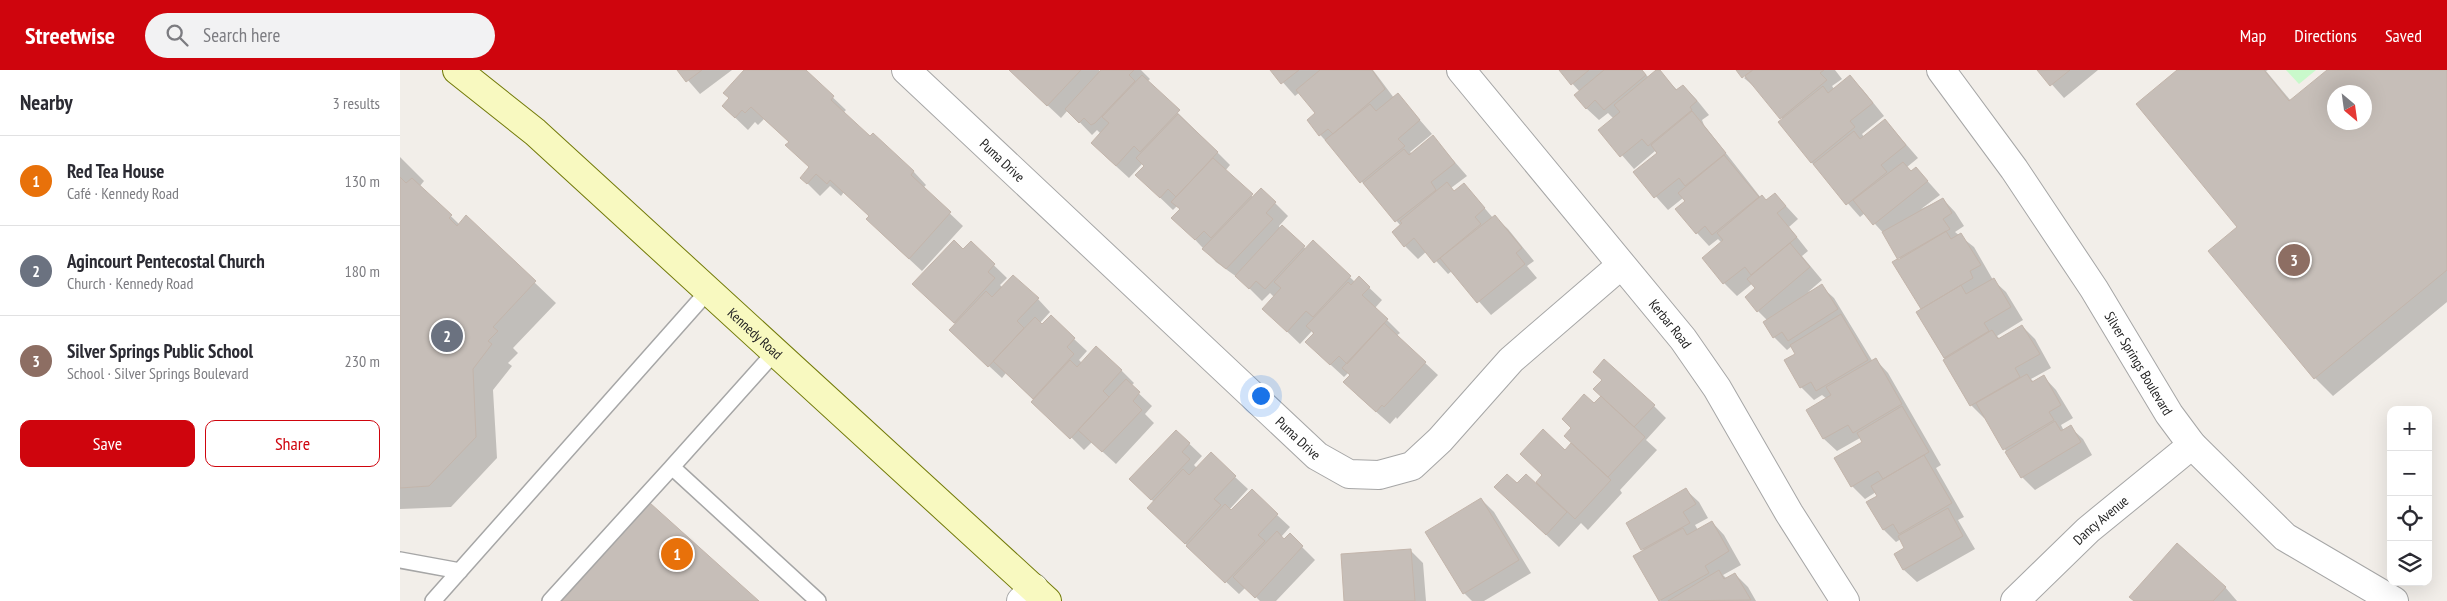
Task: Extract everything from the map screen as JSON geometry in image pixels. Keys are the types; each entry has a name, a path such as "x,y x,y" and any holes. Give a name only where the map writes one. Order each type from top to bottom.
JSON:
{"main road":[{"name":"Kennedy Road","path":"457,70 535,132 709,290 1034,597"}],"street":[{"name":"Puma Drive","path":"906,70 1317,456 1349,474 1379,475 1412,466 1440,440 1511,360 1620,266"},
{"name":"Kerbar Road","path":"1461,70 1682,340 1717,388 1844,601"},
{"name":"Silver Springs Boulevard","path":"1941,70 2014,169 2094,289 2170,414 2192,445 2285,537 2394,601"},
{"name":"Dancy Avenue","path":"2015,601 2088,530 2192,445"}],"lane":[{"path":"433,601 709,290"},
{"path":"550,601 775,352"},
{"path":"672,467 818,601"},
{"path":"400,560 460,571"}],"green space":[{"path":"2286,70 2316,70 2299,84"}],"building":[{"path":"677,70 702,70 686,82"},
{"path":"744,70 806,70 834,96 831,100 870,136 873,133 914,171 911,175 951,212 909,259 866,219 869,216 830,180 827,184 816,174 807,184 800,178 809,167 785,145 789,142 751,107 745,113 742,110 735,118 722,106 729,98 723,93"},
{"path":"1009,70 1081,70 1047,106"},
{"path":"1101,70 1134,70 1129,75 1135,81 1095,123 1091,125 1084,118 1079,123 1065,109"},
{"path":"1270,70 1299,70 1281,84"},
{"path":"1320,70 1372,70 1385,89 1333,134 1328,129 1319,136 1307,120 1315,113 1296,90"},
{"path":"1559,70 1589,70 1571,85"},
{"path":"1604,70 1642,70 1646,75 1604,110 1595,100 1586,109 1574,95"},
{"path":"1656,70 1660,70 1676,90 1683,85 1697,101 1690,107 1692,110 1648,146 1642,139 1620,157 1598,130 1620,112 1614,105"},
{"path":"1736,70 1752,70 1742,78"},
{"path":"1753,70 1824,70 1820,73 1827,80 1780,119 1745,76"},
{"path":"2037,70 2070,70 2050,86"},
{"path":"2177,70 2264,70 2289,101 2327,70 2447,70 2447,270 2314,379 2208,251 2237,227 2136,104"},
{"path":"1142,75 1180,110 1140,152 1134,146 1116,166 1091,143 1109,123 1102,117"},
{"path":"1850,75 1873,103 1850,121 1855,127 1811,163 1778,122 1823,86 1828,93"},
{"path":"1398,93 1420,120 1398,139 1405,146 1360,183 1325,140 1370,104 1376,111"},
{"path":"1692,111 1726,153 1685,186 1679,178 1654,198 1633,172 1657,153 1651,145"},
{"path":"1178,114 1218,152 1176,197 1168,189 1160,198 1135,175 1144,166 1136,158"},
{"path":"1885,119 1906,145 1881,165 1887,172 1846,205 1813,164 1854,131 1860,139"},
{"path":"1433,135 1455,163 1431,182 1436,190 1395,222 1363,183 1404,149 1409,155"},
{"path":"1724,155 1759,197 1712,235 1705,226 1696,234 1675,209 1685,201 1678,193"},
{"path":"1213,158 1253,194 1211,238 1204,231 1195,240 1171,218 1180,209 1171,202"},
{"path":"1903,162 1911,171 1916,167 1928,181 1873,225 1853,200"},
{"path":"400,177 406,183 412,178 452,215 449,218 457,226 466,215 536,281 493,327 498,331 488,341 492,344 473,369 476,437 429,486 400,488"},
{"path":"1447,182 1454,191 1464,183 1485,208 1475,217 1481,224 1434,263 1414,238 1404,247 1392,232 1402,223 1400,221"},
{"path":"1261,188 1276,202 1266,213 1273,219 1226,269 1202,249"},
{"path":"1775,193 1786,206 1777,213 1797,237 1751,275 1745,267 1723,284 1702,258 1723,240 1717,233 1762,195 1766,200"},
{"path":"1943,198 1952,213 1943,219 1950,229 1898,260 1882,232"},
{"path":"1495,215 1522,248 1516,253 1525,264 1477,303 1440,258"},
{"path":"1282,225 1305,246 1265,289 1256,281 1249,289 1235,276"},
{"path":"1946,231 1951,239 1961,233 1981,265 1970,271 1973,278 1921,309 1892,262"},
{"path":"954,240 963,249 971,241 995,264 988,272 995,278 954,323 912,284"},
{"path":"1313,240 1351,276 1313,317 1306,311 1287,332 1262,309 1281,288 1274,282"},
{"path":"1790,243 1810,267 1757,312 1745,297 1755,288 1747,279"},
{"path":"1013,275 1039,298 1017,321 1024,328 988,367 949,330 986,291 992,297"},
{"path":"1359,276 1370,287 1362,295 1388,319 1347,364 1339,356 1330,365 1305,342 1314,333 1306,326 1348,282 1351,285"},
{"path":"1994,278 2011,307 1984,323 1989,331 1944,358 1916,312 1961,285 1966,294"},
{"path":"1822,284 1838,309 1788,341 1782,332 1773,338 1763,322"},
{"path":"1841,314 1868,360 1816,391 1811,382 1800,388 1784,360 1795,354 1790,345"},
{"path":"1051,315 1075,338 1067,347 1074,354 1033,399 993,361 1035,317 1042,324"},
{"path":"1384,323 1426,362 1384,407 1382,405 1376,412 1343,382 1350,375 1342,368"},
{"path":"2022,325 2040,354 2015,368 2020,377 1970,406 1943,360 1992,330 1998,339"},
{"path":"1096,346 1122,370 1103,391 1109,397 1070,439 1031,402 1070,360 1077,367"},
{"path":"1876,358 1902,404 1853,433 1848,425 1823,439 1806,410 1831,395 1826,387"},
{"path":"1604,359 1655,405 1634,427 1593,389 1602,380 1593,372"},
{"path":"2027,374 2032,382 2044,375 2061,405 2049,412 2054,420 2003,450 1976,403"},
{"path":"1126,379 1140,392 1133,401 1142,410 1102,452 1078,430"},
{"path":"1584,394 1594,403 1601,396 1645,437 1608,477 1564,436 1571,428 1562,419"},
{"path":"1902,406 1929,452 1883,479 1878,471 1851,487 1834,458 1862,442 1857,433"},
{"path":"2055,421 2061,431 2071,425 2081,442 2021,478 2005,452"},
{"path":"1543,429 1565,450 1571,443 1611,480 1575,519 1536,482 1542,475 1520,454"},
{"path":"1176,430 1190,443 1182,452 1190,459 1151,500 1129,479"},
{"path":"1211,452 1236,476 1214,499 1221,505 1185,544 1147,508 1183,469 1189,475"},
{"path":"1924,455 1952,503 1899,534 1893,524 1883,530 1866,502 1877,496 1871,486"},
{"path":"1507,474 1517,483 1526,474 1567,512 1546,535 1494,487"},
{"path":"1686,488 1696,504 1683,512 1690,523 1641,550 1626,523"},
{"path":"1252,489 1278,514 1258,535 1265,541 1225,583 1186,546 1225,504 1231,510"},
{"path":"1481,498 1519,560 1463,594 1425,532"},
{"path":"650,503 759,601 562,601"},
{"path":"1948,508 1963,536 1903,570 1894,554 1904,548 1898,536"},
{"path":"1712,521 1729,551 1705,566 1709,573 1659,601 1633,556 1683,528 1687,535"},
{"path":"1277,531 1284,539 1290,533 1303,546 1255,598 1233,577"},
{"path":"2177,543 2226,587 2213,601 2134,601 2129,597"},
{"path":"1411,549 1415,601 1344,601 1341,554"},
{"path":"1719,570 1724,579 1735,573 1751,600 1668,601"}],"place":[{"name":"Silver Springs Public School","path":"2294,260"},
{"name":"Agincourt Pentecostal Church","path":"447,336"},
{"name":"Red Tea House","path":"677,554"}]}
